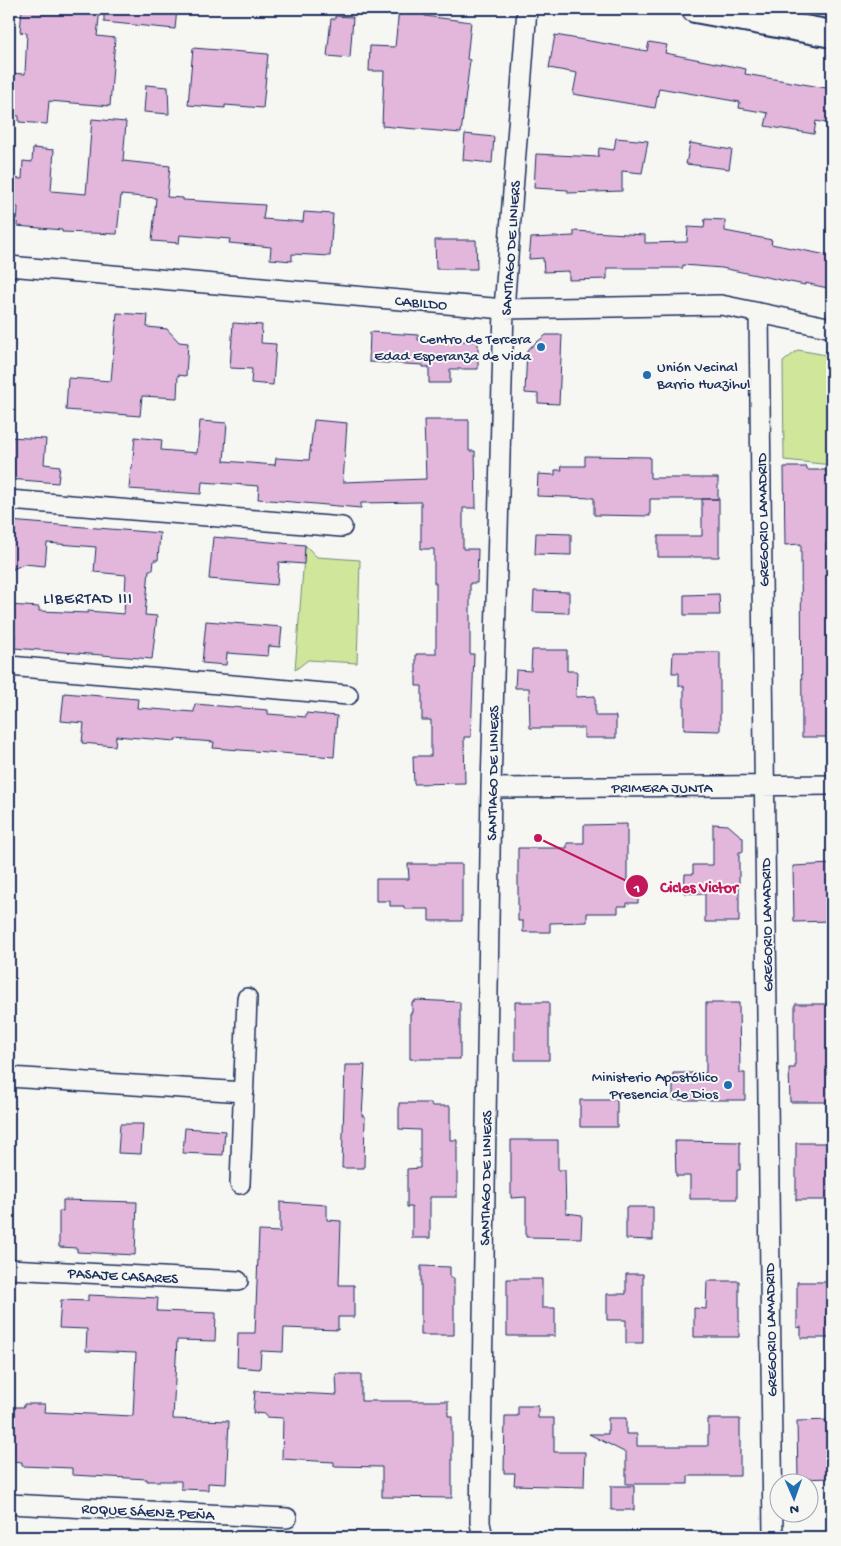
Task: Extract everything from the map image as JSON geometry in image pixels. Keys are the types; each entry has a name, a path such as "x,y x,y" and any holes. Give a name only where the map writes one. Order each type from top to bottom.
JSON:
{"main road":[{"path":"695,9 832,34"}],"street":[{"name":"SANTIAGO DE LINIERS","path":"483,1537 480,1523 491,788 504,309 527,9"},
{"name":"CABILDO","path":"9,266 504,309 721,305 832,328"},
{"name":"GREGORIO LAMADRID","path":"759,313 773,1537"},
{"path":"9,500 342,527"},
{"path":"9,666 348,695"},
{"name":"PRIMERA JUNTA","path":"491,788 832,785"},
{"path":"240,1184 247,998"},
{"path":"9,1077 244,1092"},
{"name":"PASAJE CASARES","path":"9,1269 238,1280"},
{"name":"ROQUE SÁENZ PEÑA","path":"9,1504 287,1518"}],"green space":[{"path":"798,350 832,356 832,465 784,460 783,362"},
{"path":"305,545 317,557 360,560 357,663 308,660 295,670"}],"building":[{"path":"22,9 100,9 97,36 115,38 110,106 49,101 47,124 19,122 19,116 9,115 9,73 25,74 27,33 20,32"},
{"path":"104,9 177,9 175,29 104,22"},
{"path":"399,9 426,13 425,16 471,22 467,59 470,60 461,133 382,126 384,71 369,71 370,46 395,47"},
{"path":"335,16 353,17 350,58 327,56 331,19 335,19"},
{"path":"555,35 647,51 649,42 667,45 665,53 746,69 745,74 832,89 832,124 816,121 814,134 765,126 768,113 739,108 740,102 659,88 655,108 573,94 577,73 549,68"},
{"path":"193,48 268,54 263,108 225,105 225,108 188,105"},
{"path":"146,85 168,87 169,114 144,112"},
{"path":"92,119 126,122 123,161 170,166 167,197 183,198 183,200 265,205 263,219 303,222 304,212 333,214 330,256 292,254 292,261 270,259 271,247 229,243 230,239 180,235 179,243 152,241 156,198 121,195 117,234 62,232 62,230 17,226 18,207 9,206 9,178 22,179 23,161 32,162 33,148 54,150 51,191 86,194"},
{"path":"465,134 494,137 492,163 463,160"},
{"path":"616,138 648,141 642,173 622,171 622,191 568,193 568,190 534,188 536,154 598,157 599,148 614,150"},
{"path":"690,143 732,150 729,169 686,164"},
{"path":"705,219 725,220 725,231 772,240 771,244 832,256 832,289 722,268 683,265 683,268 607,268 607,279 569,280 569,271 544,272 543,258 529,259 531,238 574,236 574,231 645,235 645,243 687,242 688,227 704,228"},
{"path":"435,240 476,240 477,269 436,269"},
{"path":"117,313 148,315 147,327 167,329 179,342 188,343 186,376 178,375 177,398 142,396 140,416 66,410 68,378 111,381"},
{"path":"233,323 262,325 261,343 276,344 273,385 251,383 252,369 230,368"},
{"path":"370,332 418,335 418,340 429,341 478,341 478,369 450,369 450,383 429,383 429,367 369,362"},
{"path":"546,335 562,335 559,404 538,403 538,394 525,393 527,350"},
{"path":"314,420 347,423 343,482 426,479 424,420 469,420 469,451 475,451 476,508 463,508 463,549 478,549 477,583 470,583 470,654 474,654 471,737 464,737 465,783 414,784 413,756 431,756 431,720 422,720 422,686 416,686 416,654 436,654 434,549 421,549 421,502 361,503 361,508 258,499 259,486 202,482 201,494 129,489 135,437 162,440 161,450 197,453 200,421 227,423 224,461 275,465 276,458 309,460"},
{"path":"9,437 46,439 44,464 60,466 58,483 9,479"},
{"path":"585,456 650,457 650,478 718,478 718,499 650,499 650,516 594,515 594,498 537,496 538,474 555,475 555,470 562,470 561,466 585,466"},
{"path":"784,467 807,467 807,470 826,470 826,473 832,473 832,544 826,544 827,586 832,586 832,737 802,737 801,544 785,545"},
{"path":"702,499 719,499 719,557 658,557 658,536 702,536"},
{"path":"9,521 160,533 158,560 154,560 153,570 149,570 145,615 157,616 152,659 14,648 15,635 9,635 9,605 39,607 39,611 88,613 88,611 124,614 126,575 94,572 96,547 47,543 45,566 24,564 9,571"},
{"path":"536,533 571,534 571,555 535,554"},
{"path":"213,537 305,545 304,564 279,562 277,585 209,579"},
{"path":"534,591 569,592 569,613 533,612"},
{"path":"719,594 720,615 684,615 684,595"},
{"path":"206,621 282,627 280,647 269,646 268,656 227,653 226,665 202,663"},
{"path":"532,650 567,650 567,671 577,671 576,697 595,696 595,716 616,716 616,738 584,738 584,728 530,728 529,688 515,688 516,670 531,671"},
{"path":"673,652 720,652 720,731 684,730 684,686 679,686 679,673 672,673"},
{"path":"64,693 138,699 137,708 194,712 195,704 268,710 268,714 306,717 306,713 337,716 334,757 213,748 214,742 175,739 175,741 116,736 115,746 82,743 84,723 61,721"},
{"path":"627,824 627,881 638,880 638,903 627,903 627,906 618,906 618,913 587,913 587,922 550,923 550,932 523,932 523,921 518,921 518,848 567,848 567,843 584,843 584,825"},
{"path":"713,824 728,825 743,838 743,852 739,852 739,922 705,922 705,894 684,893 685,874 693,874 693,865 713,865"},
{"path":"408,864 462,864 462,921 429,921 429,909 404,909 404,906 390,906 390,901 376,901 376,879 409,879"},
{"path":"832,864 832,921 794,922 793,866"},
{"path":"415,1000 460,1002 460,1059 410,1059 410,1013 412,1013 412,1002 415,1002"},
{"path":"515,1002 549,1002 549,1060 515,1060"},
{"path":"706,1003 739,1003 740,1073 745,1073 745,1100 673,1100 673,1073 706,1073"},
{"path":"795,1004 828,1004 828,1008 832,1008 832,1102 790,1102 789,1068 795,1068"},
{"path":"345,1065 365,1065 362,1116 365,1116 364,1168 342,1168"},
{"path":"580,1100 617,1100 617,1127 580,1127"},
{"path":"399,1103 431,1103 432,1106 450,1106 450,1140 457,1140 457,1197 430,1197 430,1238 412,1238 412,1207 407,1207 407,1169 420,1168 420,1130 399,1129"},
{"path":"120,1124 143,1124 141,1154 118,1153"},
{"path":"185,1128 225,1131 223,1155 183,1153"},
{"path":"511,1140 558,1140 558,1170 565,1170 566,1213 582,1215 581,1238 526,1237 526,1197 511,1198"},
{"path":"675,1141 740,1142 740,1170 737,1170 737,1199 690,1199 690,1176 676,1176"},
{"path":"796,1143 832,1143 832,1200 796,1200"},
{"path":"63,1200 137,1202 135,1255 77,1252 77,1248 59,1247 59,1211 63,1211"},
{"path":"280,1202 327,1205 327,1220 341,1221 339,1285 354,1285 354,1317 338,1317 338,1330 284,1328 283,1352 261,1351 260,1369 237,1367 238,1333 255,1333 259,1231 280,1232"},
{"path":"626,1207 653,1207 653,1240 626,1239"},
{"path":"421,1266 450,1267 450,1278 454,1278 454,1335 421,1335"},
{"path":"626,1274 643,1274 643,1343 626,1343 626,1320 607,1320 607,1294 626,1294"},
{"path":"507,1279 542,1279 542,1308 555,1308 555,1336 507,1336"},
{"path":"707,1281 739,1281 739,1337 694,1337 694,1308 706,1309"},
{"path":"797,1282 830,1282 832,1284 832,1329 830,1329 829,1338 801,1338 801,1327 797,1328"},
{"path":"88,1295 158,1298 157,1311 216,1313 215,1341 177,1340 173,1419 229,1421 226,1484 208,1483 208,1490 181,1489 181,1481 147,1481 147,1479 72,1475 72,1468 22,1466 22,1462 9,1461 9,1407 24,1407 24,1404 45,1404 44,1412 133,1416 136,1353 86,1351 87,1329 59,1328 61,1300 88,1301"},
{"path":"336,1374 361,1374 361,1401 448,1401 448,1416 452,1416 452,1498 382,1497 382,1467 334,1466 334,1462 282,1459 283,1418 266,1417 266,1414 253,1413 255,1391 337,1395"},
{"path":"518,1406 538,1406 538,1418 554,1418 554,1452 585,1452 584,1487 514,1485 515,1473 504,1473 505,1416 518,1416"},
{"path":"608,1418 626,1418 626,1434 637,1434 637,1446 708,1446 708,1419 740,1419 740,1476 688,1476 688,1484 626,1484 626,1453 589,1434 608,1434"},
{"path":"831,1420 832,1478 818,1478 818,1474 798,1474 797,1421"},
{"path":"611,1486 634,1486 634,1510 611,1510"}],"place":[{"name":"Centro de Tercera Edad Esperanza de Vida","path":"541,347"},
{"name":"Unión Vecinal Barrio Huazihul","path":"647,375"},
{"name":"Cicles Victor","path":"538,838"},
{"name":"Ministerio Apostólico Presencia de Dios","path":"728,1085"}],"district":[{"name":"LIBERTAD III","path":"88,597"}]}
